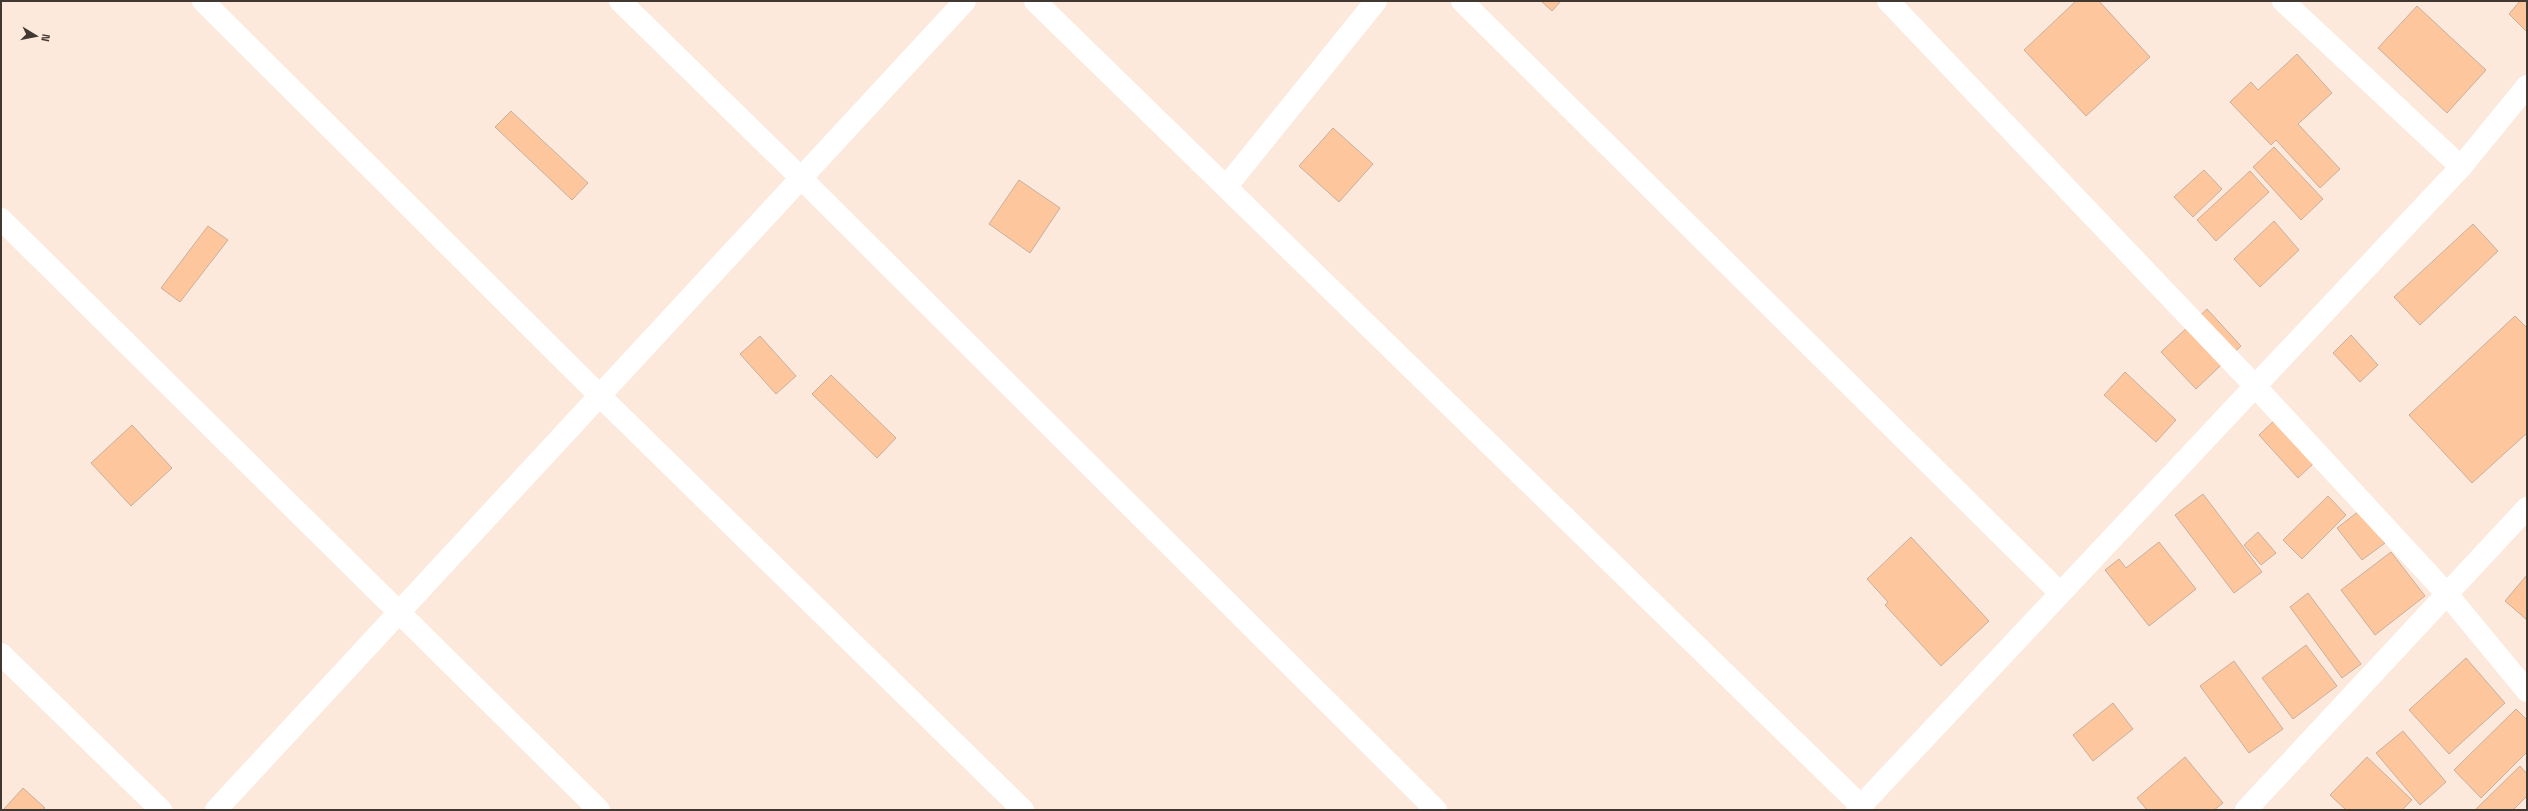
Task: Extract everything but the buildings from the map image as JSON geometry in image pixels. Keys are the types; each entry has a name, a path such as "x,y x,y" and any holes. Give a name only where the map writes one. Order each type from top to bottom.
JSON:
{"street":[{"path":"203,1 598,396 1023,810"},
{"path":"620,1 802,179 1436,810"},
{"path":"216,810 598,396 802,179 965,1"},
{"path":"1035,1 1859,808 2460,167 2527,86"},
{"path":"1226,188 1376,1"},
{"path":"1462,1 2060,594"},
{"path":"1888,1 2254,386 2447,594 2527,691"},
{"path":"2283,1 2460,167"},
{"path":"1,218 599,810"},
{"path":"2246,810 2527,508"},
{"path":"1,654 161,810"}]}
